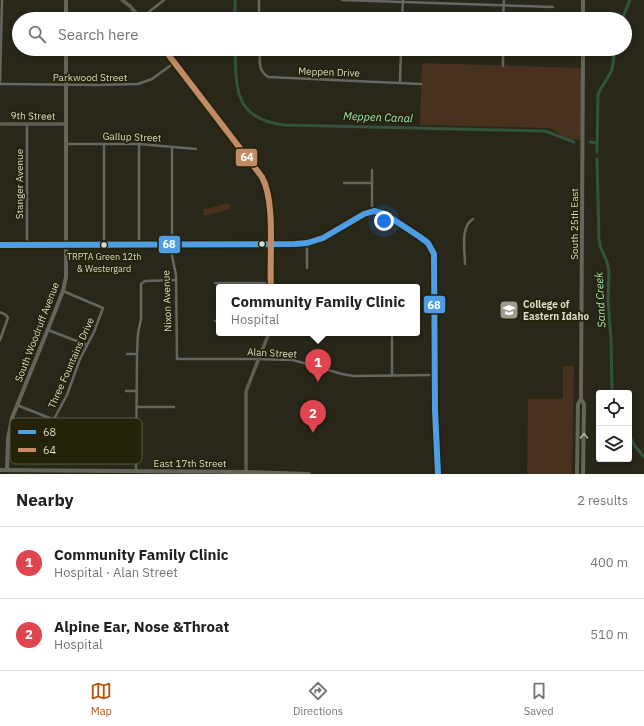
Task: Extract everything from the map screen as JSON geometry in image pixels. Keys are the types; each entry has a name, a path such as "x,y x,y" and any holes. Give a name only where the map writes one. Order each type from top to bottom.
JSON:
{"main road":[{"path":"66,0 66,12"},
{"path":"583,0 583,12"},
{"name":"South Woodruff Avenue","path":"12,418 48,330 66,277 66,56"},
{"name":"South 25th East","path":"577,474 578,404 581,399 583,56"},
{"name":"South 25th East","path":"581,399 584,404 584,474"},
{"name":"South Woodruff Avenue","path":"7,472 10,425"},
{"name":"East 17th Street","path":"0,470 7,472 136,471 309,474"}],"street":[{"path":"0,84 2,0"},
{"path":"122,0 135,12"},
{"path":"149,12 164,0"},
{"path":"259,0 259,12"},
{"path":"342,0 403,1 553,8"},
{"path":"503,12 504,0"},
{"path":"402,12 403,1"},
{"path":"169,56 266,184 269,198 270,284"},
{"name":"Meppen Drive","path":"260,56 261,71 268,77 421,84"},
{"path":"400,82 401,56"},
{"path":"503,66 504,56"},
{"name":"Parkwood Street","path":"0,84 138,84 152,79 174,63"},
{"name":"9th Street","path":"0,124 66,124"},
{"name":"Stanger Avenue","path":"27,124 27,245"},
{"name":"Gallup Street","path":"67,144 139,144 196,149"},
{"path":"104,144 104,245"},
{"path":"138,245 139,144"},
{"name":"Nixon Avenue","path":"172,147 172,244 176,280 177,359"},
{"path":"372,170 372,212"},
{"path":"344,184 372,183"},
{"path":"0,245 307,243 323,238 362,215 372,212 385,214 395,219 428,243 434,254 438,474"},
{"path":"464,264 465,227 468,222 473,219"},
{"path":"307,243 307,268"},
{"path":"137,418 137,354 138,333 141,319 141,284 145,281 176,280"},
{"path":"215,283 242,284"},
{"name":"Three Fountains Drive","path":"55,418 67,396 80,359 94,332 103,308 62,291"},
{"path":"0,312 8,318 0,340"},
{"path":"48,330 87,345"},
{"path":"246,473 246,391 267,336"},
{"path":"392,336 392,375"},
{"path":"127,354 137,354"},
{"name":"Alan Street","path":"177,359 293,360 353,376 435,375"},
{"path":"126,391 137,391"},
{"path":"17,405 51,418"},
{"path":"137,407 174,407"},
{"path":"136,464 136,471"}],"shaded area":[{"path":"422,63 583,68 583,140 569,139 549,128 420,125"},
{"path":"228,203 231,207 230,209 204,216 203,210"},
{"path":"565,366 574,366 572,474 527,474 528,399 563,399 563,368"}],"waterway":[{"name":"Meppen Canal","path":"235,0 235,12"},
{"name":"Sand Creek","path":"625,12 630,0"},
{"name":"Meppen Canal","path":"235,56 236,77 242,100 247,109 256,116 268,122 284,125 545,131 574,142"},
{"name":"Sand Creek","path":"597,152 598,95 612,69 614,56"},
{"name":"Sand Creek","path":"590,142 597,143"},
{"name":"Sand Creek","path":"597,159 599,240 609,271 608,301 611,340 612,390"},
{"name":"Sand Creek","path":"632,441 644,457"}],"transit line":[{"name":"64","path":"169,56 262,177 269,201 271,230 271,284"},
{"name":"68","path":"0,245 295,244 307,243 323,238 364,214 374,211 385,214 428,243 434,254 435,410 438,474"}],"place":[{"name":"TRPTA Green 12th & Westergard","path":"104,245"},
{"name":"College of Eastern Idaho","path":"509,310"},
{"name":"Community Family Clinic","path":"318,382"},
{"name":"Alpine Ear, Nose &Throat","path":"313,433"}]}
